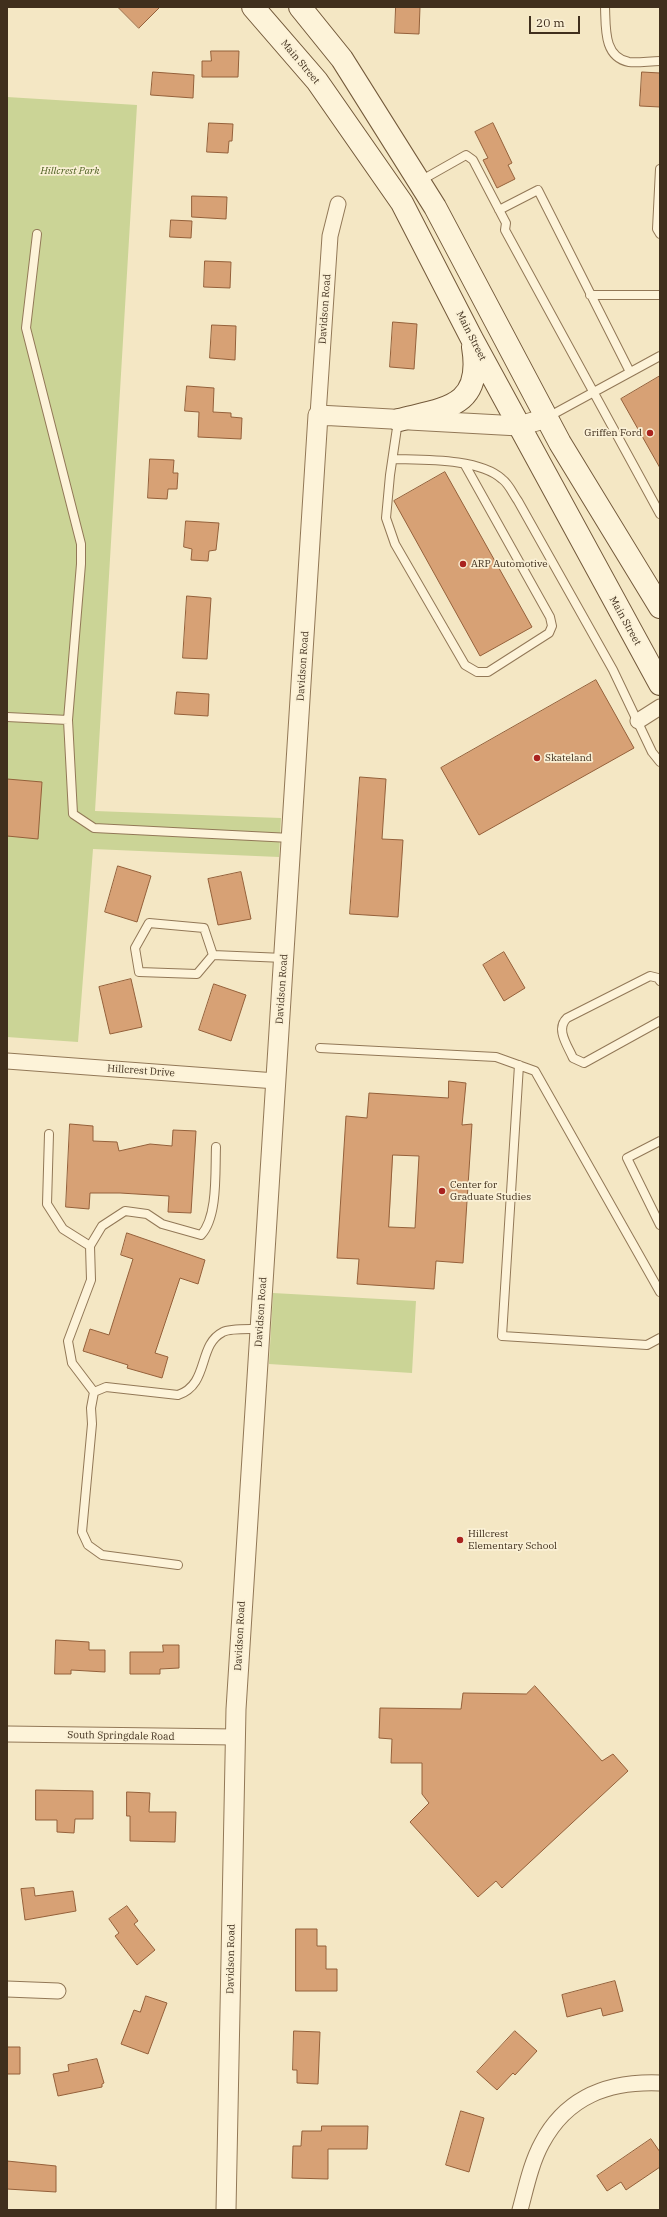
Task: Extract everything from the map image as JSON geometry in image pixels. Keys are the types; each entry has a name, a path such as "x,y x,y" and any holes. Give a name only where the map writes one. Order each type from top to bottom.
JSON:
{"main road":[{"name":"Main Street","path":"253,7 317,81 402,203 472,339 660,684"},
{"path":"300,7 342,59 419,181 547,418 660,607"},
{"path":"317,81 342,59"},
{"path":"398,420 448,407 458,402 468,392 474,380 475,361 472,339"}],"street":[{"name":"Davidson Road","path":"226,2210 235,1737 241,1608 330,236 338,204"},
{"path":"318,415 519,426 547,418"},
{"path":"638,721 660,707"},
{"name":"Hillcrest Drive","path":"7,1061 276,1081"},
{"name":"South Springdale Road","path":"7,1734 235,1737"},
{"path":"7,1989 58,1991"},
{"path":"520,2210 541,2144 560,2116 586,2096 612,2086 660,2083"}],"lane":[{"path":"605,7 608,44 615,56 628,62 660,61"},
{"path":"419,181 466,155 473,160 506,223 505,230 660,514"},
{"path":"660,169 657,229 660,234"},
{"path":"499,210 538,190 630,372"},
{"path":"37,234 26,328 81,544 81,564 68,720 73,814 94,828 292,838"},
{"path":"590,295 660,295"},
{"path":"547,418 660,356"},
{"path":"398,420 394,459 390,474 386,518 395,544 464,665 477,672 488,672 549,633 552,626 550,617 465,465"},
{"path":"394,459 438,461 483,468 502,479 518,502 613,670 652,752 660,762"},
{"path":"7,717 68,720"},
{"path":"149,923 172,925 204,928 213,955 197,974 139,972 134,948 149,923"},
{"path":"213,955 284,958"},
{"path":"660,981 658,978 650,976 643,979 567,1018 562,1022 561,1031 573,1058 584,1063 660,1021"},
{"path":"320,1048 496,1057 535,1071 660,1292"},
{"path":"519,1065 502,1336 647,1345 660,1338"},
{"path":"50,1134 47,1204 63,1229 90,1246"},
{"path":"660,1140 627,1158 660,1225"},
{"path":"178,1565 102,1555 88,1545 84,1538 82,1532 92,1424 91,1408 94,1392 72,1363 68,1341 91,1280 90,1246 102,1226 125,1211 147,1214 162,1224 201,1235 207,1228 212,1215 216,1147"},
{"path":"94,1392 106,1387 178,1395 188,1392 200,1375 211,1341 224,1331 260,1329"}],"green space":[{"name":"Hillcrest Park","path":"7,97 137,105 95,811 281,818 279,857 93,849 78,1042 7,1037"},
{"path":"273,1293 416,1301 412,1373 269,1364"}],"building":[{"path":"118,7 160,7 139,28"},
{"path":"396,7 420,7 419,34 395,33"},
{"path":"211,51 239,51 238,77 202,77 202,61 211,61"},
{"path":"153,72 194,75 193,98 151,95"},
{"path":"642,72 660,73 660,107 640,106"},
{"path":"209,123 233,124 232,141 229,141 228,153 207,152"},
{"path":"493,123 512,163 508,165 515,179 497,188 483,160 488,158 475,132"},
{"path":"192,196 227,197 226,219 192,217"},
{"path":"171,220 192,221 191,238 170,237"},
{"path":"205,261 231,262 230,288 204,287"},
{"path":"393,322 417,324 414,369 390,367"},
{"path":"212,325 236,326 235,360 210,358"},
{"name":"Griffen Ford","path":"660,376 660,468 621,399"},
{"path":"187,386 214,388 213,412 231,413 231,417 242,418 241,439 198,437 199,412 185,411"},
{"path":"150,459 174,460 173,473 178,473 177,489 168,489 167,499 148,498"},
{"name":"ARP Automotive","path":"445,472 532,627 480,656 394,501"},
{"path":"186,521 219,523 216,550 209,551 208,561 191,560 192,549 184,547"},
{"path":"187,596 211,598 207,659 183,658"},
{"name":"Skateland","path":"596,680 634,748 479,835 441,768"},
{"path":"177,692 209,694 208,716 175,714"},
{"path":"360,777 386,779 382,839 403,840 398,917 350,914"},
{"path":"7,779 42,782 38,839 7,836"},
{"path":"118,866 151,876 137,922 105,912"},
{"path":"241,872 251,919 218,925 208,879"},
{"path":"504,952 525,988 504,1001 483,965"},
{"path":"131,979 142,1027 110,1034 99,987"},
{"path":"214,984 246,995 231,1041 199,1030"},
{"name":"Center for Graduate Studies","path":"449,1081 466,1083 462,1125 472,1124 463,1263 436,1261 434,1289 357,1284 359,1259 337,1258 346,1116 367,1118 369,1093 448,1098","holes":["393,1155 419,1156 415,1228 389,1227"]},
{"path":"70,1124 93,1126 93,1141 117,1142 119,1151 150,1144 172,1146 173,1130 196,1131 191,1213 168,1212 169,1196 120,1193 90,1193 89,1209 66,1207"},
{"path":"127,1233 205,1260 198,1284 180,1278 155,1353 168,1357 162,1378 127,1368 128,1365 83,1351 90,1329 109,1335 133,1259 121,1255"},
{"path":"56,1640 89,1642 89,1650 105,1650 105,1672 71,1670 71,1674 55,1674"},
{"path":"163,1645 179,1645 179,1668 160,1669 160,1674 130,1674 130,1652 163,1652"},
{"path":"535,1686 602,1761 613,1754 628,1771 502,1888 496,1881 478,1897 410,1822 429,1803 422,1794 422,1763 391,1763 392,1739 379,1738 380,1708 461,1709 463,1693 526,1694"},
{"path":"36,1790 93,1791 93,1819 75,1819 74,1833 57,1832 57,1820 36,1820"},
{"path":"127,1792 150,1793 149,1812 176,1812 175,1842 130,1841 130,1816 127,1816"},
{"path":"34,1888 35,1896 73,1891 76,1911 25,1920 21,1889"},
{"path":"127,1906 138,1921 134,1924 155,1950 137,1965 115,1936 119,1933 109,1919"},
{"path":"296,1929 317,1929 317,1946 326,1946 326,1969 337,1969 337,1991 296,1991"},
{"path":"615,1981 623,2011 603,2016 601,2008 567,2017 562,1995"},
{"path":"146,1996 167,2003 148,2054 121,2044 134,2010 140,2012"},
{"path":"294,2031 320,2032 318,2084 297,2083 297,2070 293,2070"},
{"path":"515,2031 537,2051 515,2075 513,2073 497,2090 477,2072"},
{"path":"7,2047 20,2047 20,2074 7,2074"},
{"path":"97,2059 104,2083 102,2084 102,2087 58,2096 53,2074 69,2071 68,2065"},
{"path":"461,2111 484,2118 469,2172 446,2165"},
{"path":"322,2126 368,2126 367,2149 328,2149 328,2179 292,2178 293,2146 301,2146 302,2131 321,2131"},
{"path":"651,2139 660,2152 660,2167 626,2190 621,2182 607,2191 597,2176"},
{"path":"7,2161 56,2166 56,2192 7,2189"}],"place":[{"name":"Griffen Ford","path":"650,433"},
{"name":"ARP Automotive","path":"463,564"},
{"name":"Skateland","path":"537,758"},
{"name":"Center for Graduate Studies","path":"442,1191"},
{"name":"Hillcrest Elementary School","path":"460,1540"}]}
